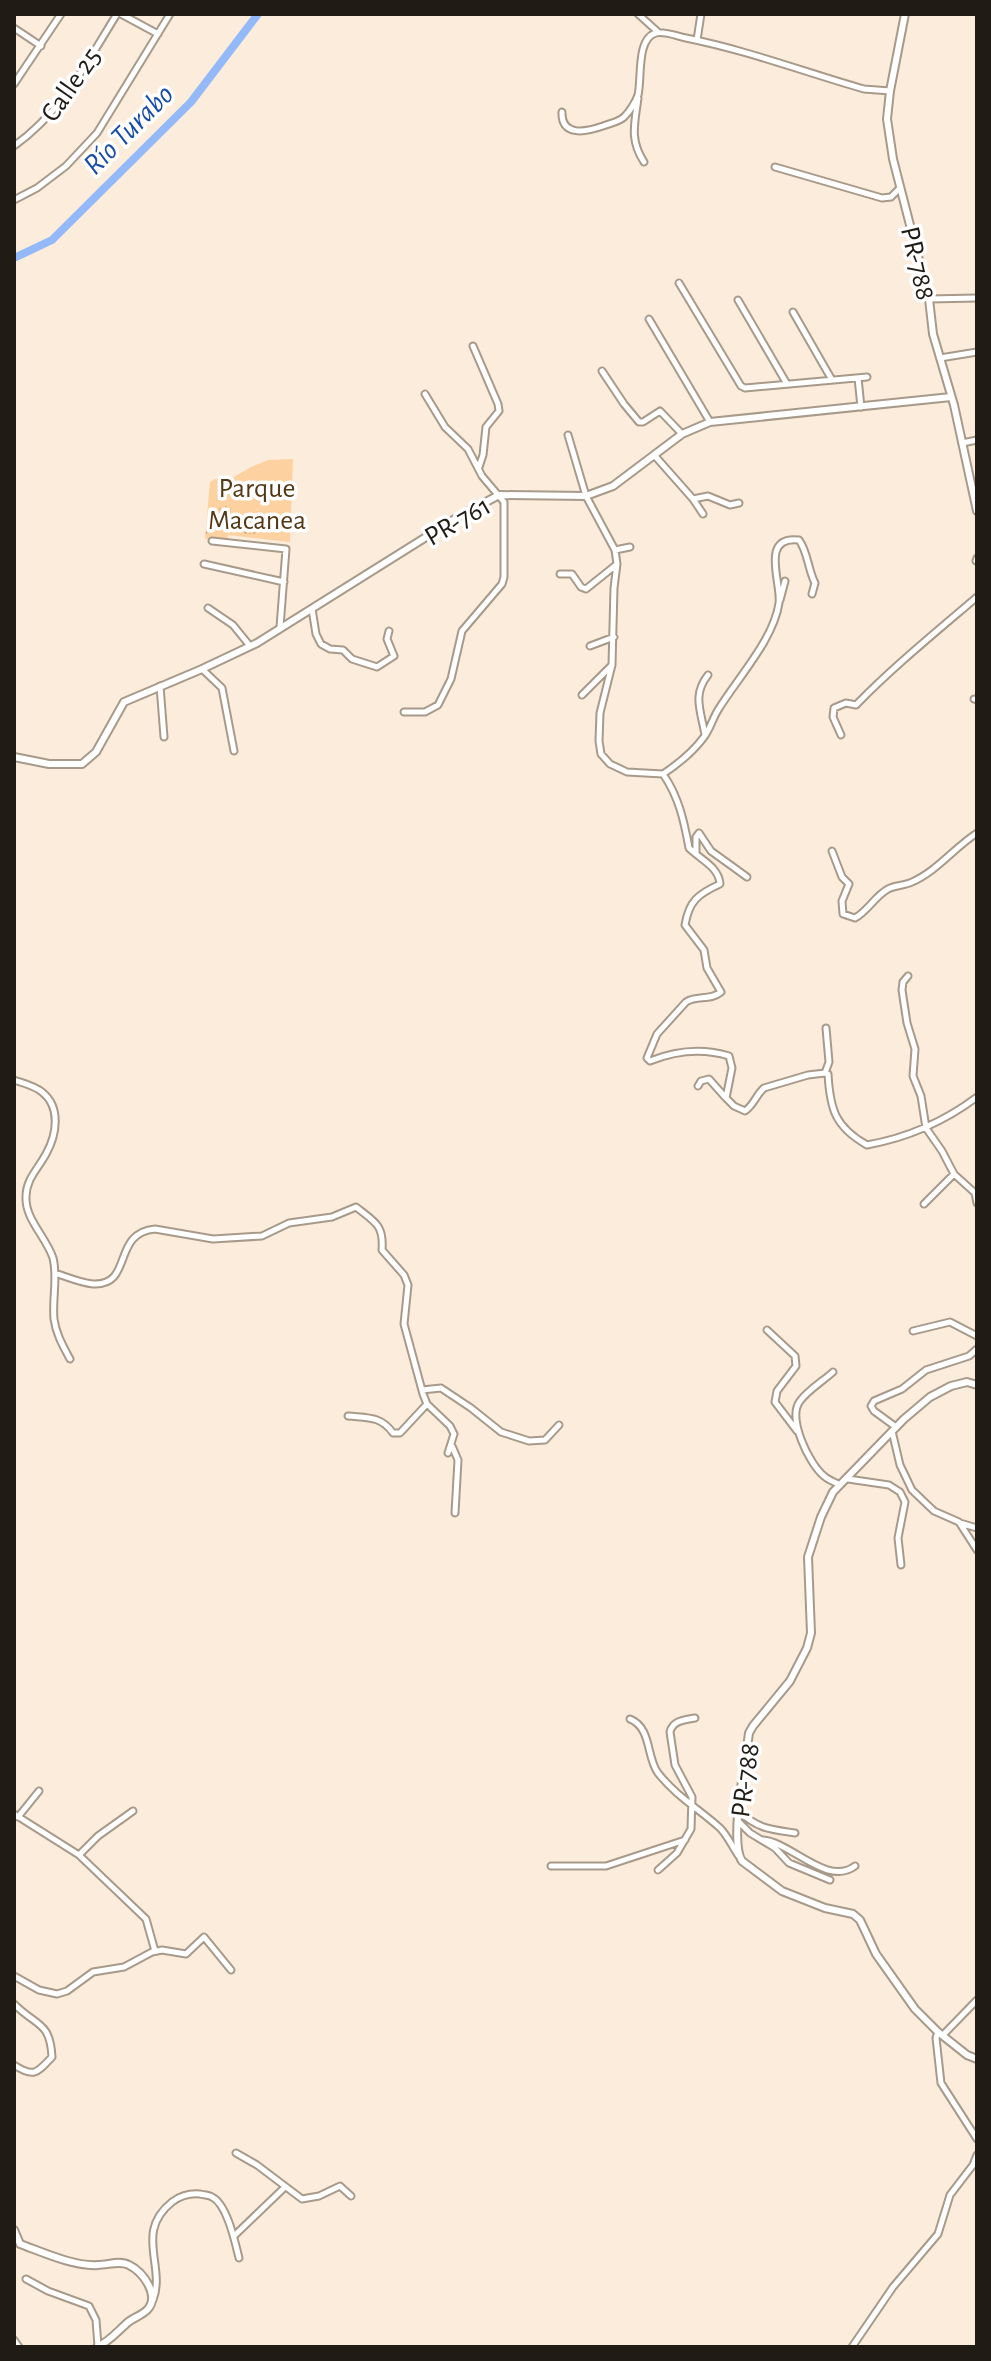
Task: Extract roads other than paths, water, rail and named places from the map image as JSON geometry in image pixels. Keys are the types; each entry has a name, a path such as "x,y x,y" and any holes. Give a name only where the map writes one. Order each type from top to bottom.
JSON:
{"street":[{"path":"14,84 61,14"},
{"path":"119,14 158,34"},
{"name":"Calle 25","path":"14,146 36,130 65,98 119,14"},
{"path":"14,200 37,188 66,166 97,133 170,14"},
{"path":"638,14 658,32 697,40 864,89 890,91"},
{"path":"697,40 701,14"},
{"name":"PR-788","path":"905,14 887,119 893,159 929,299 933,334 977,511"},
{"path":"14,28 41,46"},
{"path":"644,162 633,140 640,65 645,42 658,32"},
{"path":"562,112 566,128 591,130 623,119 638,96"},
{"path":"775,167 882,198 891,197 900,188"},
{"path":"679,283 741,386 867,377"},
{"path":"929,299 977,298"},
{"path":"738,300 787,384"},
{"path":"793,312 832,380"},
{"path":"649,319 710,422"},
{"path":"473,346 499,411 486,427 483,455 478,467"},
{"path":"940,358 977,352"},
{"path":"602,371 639,422 660,411 682,434"},
{"path":"858,378 861,407"},
{"path":"404,712 425,712 438,705 451,679 462,631 502,584 504,577 504,502 482,476 468,449 445,427 425,394"},
{"name":"PR-761","path":"14,757 49,764 82,764 96,752 124,702 250,646 458,517 499,495 586,496 613,486 682,434 710,422 951,397"},
{"path":"568,435 586,496 615,550 617,564 612,665 600,713 599,741 601,754 610,764 627,772 663,774 680,763 705,736 717,711 758,651 769,630 785,581"},
{"path":"962,443 977,440"},
{"path":"655,456 703,514"},
{"path":"693,499 708,496 730,505 739,503"},
{"path":"780,601 775,556 780,544 789,539 799,540 803,545 808,571 815,583 812,594"},
{"path":"212,541 286,549 280,627"},
{"path":"615,550 630,547"},
{"path":"204,564 284,582"},
{"path":"560,574 572,574 586,589 617,564"},
{"path":"841,735 833,717 834,708 846,703 856,705 879,680 977,597"},
{"path":"208,608 233,625 250,646"},
{"path":"312,609 321,644 330,649 343,650 352,659 368,666 377,667 394,656 387,639 389,631"},
{"path":"590,646 614,637"},
{"path":"582,695 612,665"},
{"path":"202,669 222,688 234,751"},
{"path":"705,736 697,695 708,675"},
{"path":"160,686 164,737"},
{"path":"663,774 675,791 689,848 716,870 721,879 720,884 694,900 685,925 704,950 707,968 721,992 715,997 692,998 686,1002 657,1034 647,1058 650,1061 668,1054 694,1051 729,1056 732,1068 726,1098"},
{"path":"696,855 696,837 699,833 711,851 747,877"},
{"path":"832,851 842,877 849,884 842,901 843,914 855,918 886,890 912,882 977,833"},
{"path":"908,976 902,990 915,1049 913,1076 921,1096 926,1128 954,1174 976,1193 977,1203"},
{"path":"825,1073 829,1062 826,1028"},
{"path":"698,1086 701,1081 709,1079 734,1106 745,1111 753,1106 758,1093 764,1088 825,1073"},
{"path":"825,1073 828,1074 830,1101 836,1118 848,1133 867,1145 926,1128 976,1101"},
{"path":"14,1080 40,1090 51,1101 56,1115 53,1137 27,1183 25,1201 30,1217 53,1259 54,1321 70,1359"},
{"path":"924,1204 954,1174"},
{"path":"55,1273 91,1284 106,1283 118,1274 127,1246 147,1229 213,1239 262,1236 289,1223 332,1217 356,1207 378,1225 383,1235 382,1250 404,1275 408,1285 404,1324 427,1404 454,1434 448,1453"},
{"path":"913,1331 950,1322 977,1336"},
{"path":"767,1330 795,1356 796,1366 777,1391 775,1402 798,1432 814,1466 824,1477 840,1485"},
{"path":"977,1349 969,1356 926,1370 902,1389 874,1401 871,1406 894,1429 900,1465 912,1490 934,1511 977,1528"},
{"path":"798,1432 795,1412 799,1402 833,1372"},
{"name":"PR-788","path":"977,1385 967,1382 951,1386 930,1397 833,1492 808,1557 811,1633 807,1648 790,1681 749,1733 738,1821 738,1855 742,1861 782,1891 825,1908 853,1914 860,1920 876,1954 915,2009 967,2055 977,2059"},
{"path":"422,1390 441,1388 501,1432 529,1441 545,1440 559,1425"},
{"path":"348,1416 381,1420 393,1433 400,1433 427,1404"},
{"path":"452,1445 458,1460 455,1513"},
{"path":"848,1479 889,1485 900,1492 905,1502 898,1538 901,1565"},
{"path":"959,1522 977,1550"},
{"path":"658,1870 677,1853 691,1829 692,1797 675,1765 670,1732 679,1721 695,1718"},
{"path":"630,1719 646,1735 657,1772 722,1831 738,1855"},
{"path":"39,1791 16,1815 79,1855 146,1919 155,1951"},
{"path":"79,1855 98,1836 133,1811"},
{"path":"739,1812 764,1829 795,1833"},
{"path":"738,1821 750,1833 775,1848 789,1863 830,1880"},
{"path":"551,1866 606,1866 686,1839"},
{"path":"762,1840 775,1843 830,1870 844,1871 855,1866"},
{"path":"14,1976 39,1990 57,1994 67,1991 93,1972 124,1967 155,1951 186,1954 204,1937 231,1970"},
{"path":"977,2000 936,2038 941,2083 977,2139"},
{"path":"14,2004 45,2028 51,2038 52,2057 33,2073 14,2065"},
{"path":"236,2153 302,2199 319,2196 340,2186 351,2196"},
{"path":"852,2347 893,2287 938,2234 950,2195 977,2155"},
{"path":"234,2236 285,2187"},
{"path":"26,2279 89,2306 96,2320 98,2347 147,2310 153,2301 157,2289 151,2245 154,2224 166,2207 180,2196 197,2194 213,2197 222,2206 239,2258"},
{"path":"14,2230 20,2244 60,2258 95,2266 128,2264 145,2279 153,2301"},
{"path":"14,2340 19,2347"}],"waterway":[{"name":"Río Turabo","path":"14,258 52,240 191,102 258,14"}],"park label":[{"name":"Parque Macanea","path":"257,503"}]}
